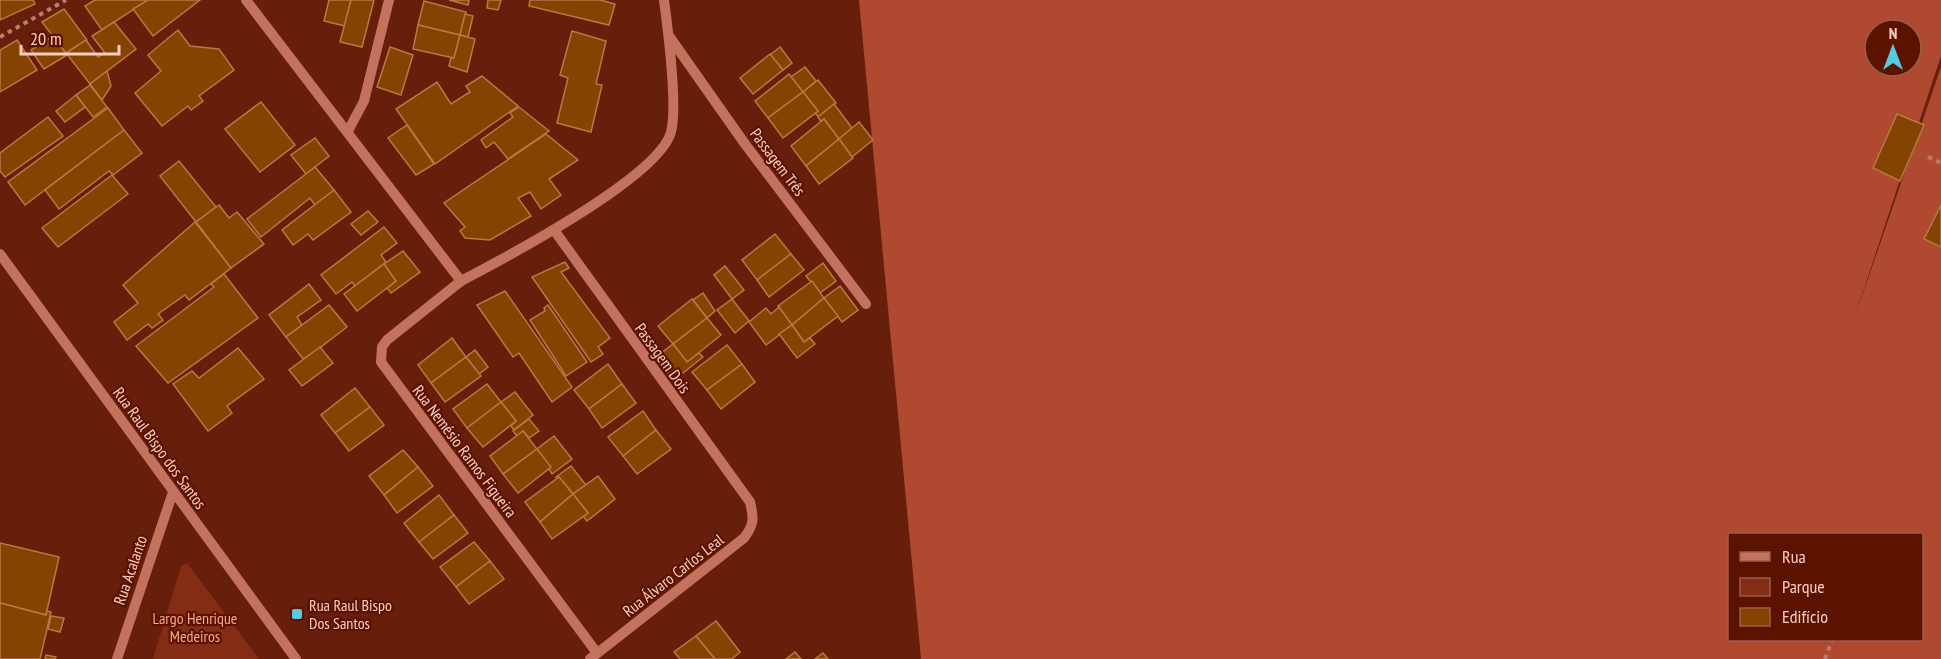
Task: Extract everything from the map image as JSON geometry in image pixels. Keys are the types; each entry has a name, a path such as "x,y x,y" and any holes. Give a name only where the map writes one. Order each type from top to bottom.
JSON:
{"street":[{"path":"246,0 461,281"},
{"path":"348,131 364,101 389,0"},
{"name":"Rua Nemésio Ramos Figueira","path":"593,656 381,362 382,347 387,340 461,281 554,230 647,166 661,152 671,132 672,112 664,0"},
{"name":"Passagem Três","path":"668,36 745,144 866,304"},
{"name":"Passagem Dois","path":"554,230 750,502"},
{"name":"Rua Raul Bispo dos Santos","path":"0,254 296,659"},
{"name":"Rua Acalanto","path":"117,659 173,492"},
{"name":"Rua Álvaro Carlos Leal","path":"593,656 744,538 753,527 750,502"}],"path":[{"path":"0,37 66,0"},
{"path":"1928,157 1941,163"},
{"path":"1825,659 1831,641"}],"green space":[{"name":"Largo Henrique Medeiros","path":"187,563 259,659 153,659 181,566"}],"shaded area":[{"path":"859,0 1941,0 1941,56 1854,319 1941,67 1941,659 921,659"}],"building":[{"path":"0,0 33,0 35,4 0,20"},
{"path":"95,0 148,0 102,30 85,6"},
{"path":"148,0 200,0 153,36 133,9"},
{"path":"329,0 351,0 345,26 324,21"},
{"path":"351,0 374,0 362,47 340,42"},
{"path":"449,0 469,0 468,5"},
{"path":"488,0 501,0 498,10 487,8"},
{"path":"530,0 600,0 615,4 609,25 529,6"},
{"path":"424,1 466,12 460,35 418,25"},
{"path":"64,9 87,40 66,53 42,22"},
{"path":"465,14 473,16 468,37 460,35"},
{"path":"114,22 136,49 90,84 66,53 86,40 98,57 105,53 92,36"},
{"path":"418,25 460,35 454,58 413,49"},
{"path":"178,30 190,46 219,49 234,70 199,96 203,101 191,110 188,106 162,126 135,93 161,71 148,55"},
{"path":"572,31 606,41 596,84 602,85 591,132 557,123 568,78 560,75"},
{"path":"460,35 475,39 467,72 449,66 451,58 454,58"},
{"path":"53,36 67,55 44,69 31,50"},
{"path":"17,40 37,70 0,92 0,50"},
{"path":"390,47 413,55 401,95 377,87"},
{"path":"780,47 792,63 783,70 770,55"},
{"path":"770,54 783,70 753,94 740,78"},
{"path":"805,67 816,81 803,92 791,77"},
{"path":"107,71 111,86 102,100 90,84"},
{"path":"789,74 803,92 768,118 755,101"},
{"path":"482,76 518,106 435,164 396,109 437,82 451,104 470,92 466,86"},
{"path":"818,80 836,103 819,117 815,113 818,111 803,92"},
{"path":"90,85 107,107 93,117 76,95"},
{"path":"803,92 818,111 783,138 768,118"},
{"path":"76,95 85,107 65,122 56,111"},
{"path":"261,102 295,145 260,172 225,129"},
{"path":"834,104 852,128 839,139 824,119 821,122 818,117"},
{"path":"519,107 549,131 508,159 494,142 486,148 481,140 513,117 510,113"},
{"path":"108,108 124,130 25,205 8,182"},
{"path":"1897,114 1924,125 1900,181 1873,168"},
{"path":"48,117 63,136 5,177 0,171 0,153"},
{"path":"824,119 839,139 806,166 791,146"},
{"path":"859,122 873,140 852,157 839,139"},
{"path":"407,125 434,164 416,175 388,138"},
{"path":"124,130 142,153 113,175 109,171 59,209 45,190"},
{"path":"546,134 578,160 549,179 561,195 541,209 530,192 518,198 531,216 490,240 465,238 460,231 465,227 444,203"},
{"path":"315,138 329,156 306,174 291,155"},
{"path":"839,139 853,158 819,184 806,166"},
{"path":"179,161 216,207 196,222 160,176"},
{"path":"315,167 334,190 315,205 310,198 261,237 247,219"},
{"path":"112,175 128,194 58,247 42,228"},
{"path":"334,190 351,212 313,240 308,234 293,245 282,230"},
{"path":"219,205 229,218 237,212 264,244 231,268 196,222"},
{"path":"1941,205 1941,247 1924,239"},
{"path":"368,211 378,222 361,235 351,224"},
{"path":"195,222 231,268 189,300 185,295 158,314 163,320 152,328 148,324 127,340 114,322 138,303 123,285"},
{"path":"384,227 397,243 381,255 386,262 355,286 352,282 336,294 321,275"},
{"path":"775,234 791,254 757,280 742,260"},
{"path":"403,251 420,272 391,293 387,288 396,281 384,264"},
{"path":"791,254 804,270 769,297 757,280"},
{"path":"565,262 569,268 561,272 610,338 598,347 603,354 591,362 532,277"},
{"path":"823,263 836,281 820,293 806,276"},
{"path":"384,264 396,281 357,311 344,294"},
{"path":"725,266 744,290 732,299 714,275"},
{"path":"224,274 258,318 168,383 136,346 214,287 211,284"},
{"path":"812,281 824,298 792,325 778,306"},
{"path":"309,284 321,300 297,317 302,325 286,337 269,315"},
{"path":"840,286 858,310 842,322 824,298"},
{"path":"505,291 572,387 552,402 519,353 513,357 477,305"},
{"path":"703,293 715,311 707,318 693,300"},
{"path":"824,298 838,316 804,342 792,325"},
{"path":"692,299 707,318 673,344 658,326"},
{"path":"732,299 749,321 735,333 717,310"},
{"path":"329,305 347,327 304,360 286,337"},
{"path":"548,305 587,362 566,376 530,320 545,311 544,308"},
{"path":"779,307 792,325 766,345 749,322 766,308 771,314"},
{"path":"707,318 721,335 687,362 673,344"},
{"path":"792,325 804,342 810,338 815,344 797,358 779,334"},
{"path":"452,338 466,357 431,383 418,365"},
{"path":"673,344 687,362 699,353 703,357 673,381 656,357"},
{"path":"727,345 742,364 707,390 692,372"},
{"path":"320,347 333,363 302,386 289,370"},
{"path":"238,348 264,379 227,406 232,413 208,431 173,384 192,371 199,378"},
{"path":"475,350 488,367 479,374 466,357"},
{"path":"466,357 481,376 445,402 431,383"},
{"path":"608,364 622,384 589,409 574,390"},
{"path":"742,364 755,382 721,409 707,390"},
{"path":"487,384 501,402 467,428 453,409"},
{"path":"622,384 636,403 602,428 589,409"},
{"path":"355,388 370,407 335,433 321,415"},
{"path":"515,392 533,415 514,430 511,426 516,421 501,402"},
{"path":"501,402 516,421 483,447 467,428"},
{"path":"370,407 384,425 349,451 335,433"},
{"path":"643,411 656,430 623,456 608,437"},
{"path":"529,419 539,431 529,438 523,431 517,436 513,431"},
{"path":"656,430 671,449 637,474 623,456"},
{"path":"523,431 537,449 503,474 490,456"},
{"path":"554,436 572,459 552,474 537,449"},
{"path":"537,449 551,467 518,493 503,474"},
{"path":"403,450 418,467 384,495 369,476"},
{"path":"571,466 586,485 573,494 559,477 556,477"},
{"path":"418,467 433,486 397,513 384,495"},
{"path":"598,476 615,499 587,521 583,516 588,513 573,494"},
{"path":"559,477 573,494 540,522 525,502"},
{"path":"573,494 588,513 552,539 540,522"},
{"path":"439,495 454,515 419,542 404,523"},
{"path":"454,515 468,533 433,559 419,542"},
{"path":"474,542 490,561 456,587 440,567"},
{"path":"0,543 59,557 46,615 0,603"},
{"path":"490,561 504,579 469,604 456,587"},
{"path":"0,603 46,615 47,611 51,612 40,659 0,659"},
{"path":"51,616 64,618 60,632 48,629"},
{"path":"716,621 740,652 732,659 715,659 696,636"},
{"path":"696,636 715,659 680,659 674,652"},
{"path":"795,652 801,659 786,659"},
{"path":"823,653 828,659 815,659"},
{"path":"46,655 56,657 45,659"}],"place":[{"name":"Rua Raul Bispo Dos Santos","path":"297,614"}]}
